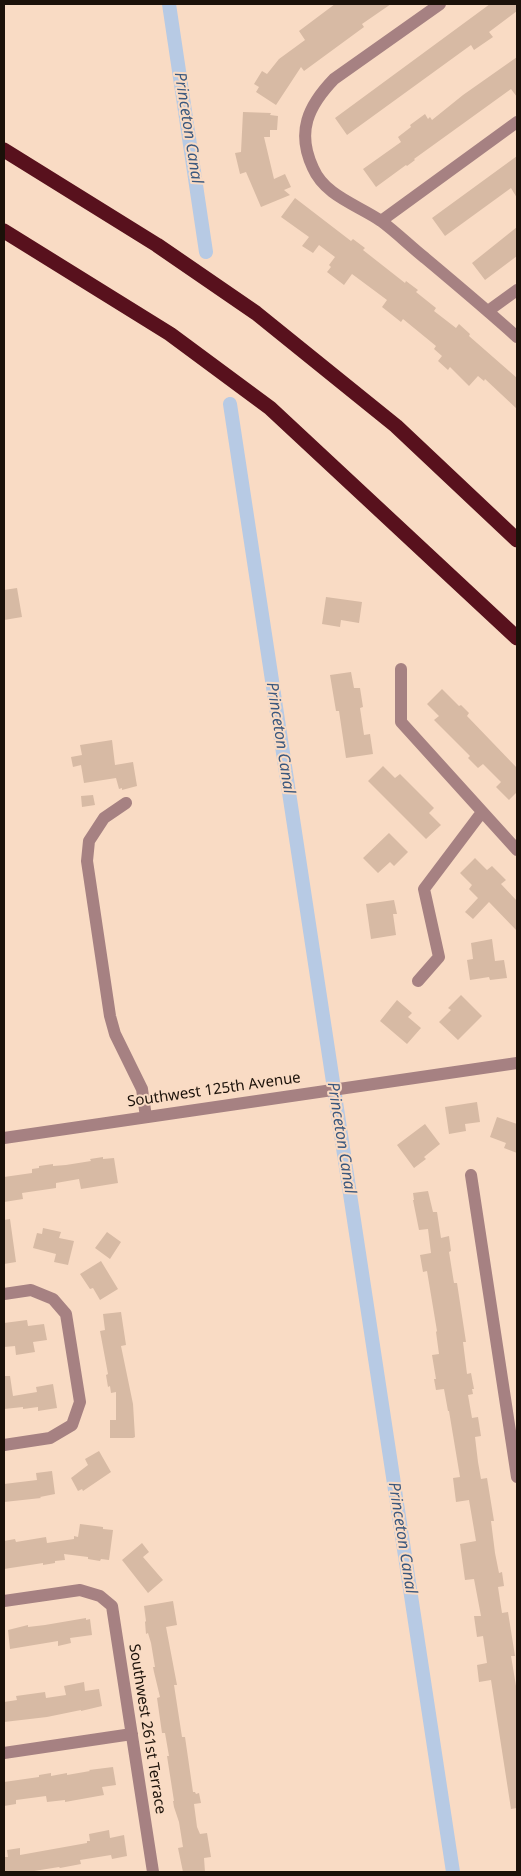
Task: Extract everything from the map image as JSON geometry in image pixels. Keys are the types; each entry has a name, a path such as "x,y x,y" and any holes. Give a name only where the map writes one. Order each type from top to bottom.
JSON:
{"highway":[{"path":"4,150 157,245 256,313 396,426 517,540"},
{"path":"4,231 170,334 270,408 517,638"}],"street":[{"path":"440,4 334,79 315,101 310,111 305,133 307,152 313,170 330,190 381,221 488,311 517,338"},
{"path":"381,221 517,122"},
{"path":"488,311 517,290"},
{"path":"401,669 401,722 517,850"},
{"path":"126,803 104,818 90,841 87,861 110,1016 115,1034 142,1089 146,1117"},
{"path":"418,980 439,957 424,889 482,812"},
{"name":"Southwest 125th Avenue","path":"4,1138 517,1063"},
{"path":"472,1176 517,1474"},
{"path":"4,1294 31,1290 53,1299 66,1314 80,1402 72,1425 50,1438 4,1445"},
{"name":"Southwest 261st Terrace","path":"4,1601 80,1590 100,1596 112,1606 153,1872"},
{"path":"4,1753 132,1734"}],"building":[{"path":"335,4 391,4 362,24 364,27 304,71 301,67 276,105 256,92 259,87 254,84 262,71 267,74 279,59 305,40 299,31"},
{"path":"490,4 517,4 517,11 489,32 493,37 474,50 471,45 347,135 335,118"},
{"path":"517,57 517,97 511,89 376,187 363,169 401,142 398,137 411,127 410,125 425,114 428,119 430,117 432,120 463,95"},
{"path":"243,112 271,113 270,115 278,116 277,130 270,130 270,137 264,137 274,179 285,174 291,187 284,190 290,195 261,207 246,172 240,174 235,153 241,152"},
{"path":"517,156 517,198 511,188 445,236 432,218"},
{"path":"295,198 351,241 353,239 365,248 363,250 405,283 406,281 418,290 416,292 436,308 434,311 456,328 459,324 470,334 469,336 517,378 517,409 485,379 484,381 478,376 469,386 450,367 448,370 438,361 442,356 434,349 436,346 403,319 401,322 382,307 387,300 352,274 344,285 327,272 331,267 329,265 335,257 319,245 313,253 302,246 309,237 281,217"},
{"path":"517,227 517,256 485,280 472,263"},
{"path":"17,588 22,617 4,620 4,590"},
{"path":"326,597 362,602 359,623 341,620 340,627 322,624"},
{"path":"351,672 354,688 360,688 363,707 360,708 364,735 370,734 373,754 346,758 339,711 336,711 330,675"},
{"path":"442,689 469,713 467,716 517,768 517,792 509,800 496,787 501,782 483,764 478,768 468,758 470,756 434,720 439,716 427,704"},
{"path":"112,740 115,765 133,762 137,786 119,789 116,778 84,783 81,765 73,767 71,757 82,755 80,745"},
{"path":"383,766 395,778 400,774 434,808 429,813 441,825 426,839 368,781"},
{"path":"93,795 95,805 82,807 81,796"},
{"path":"389,833 408,852 394,866 390,862 378,873 363,858"},
{"path":"475,858 487,870 492,866 506,880 501,884 517,901 517,931 489,902 473,919 465,912 478,898 469,889 472,885 460,873"},
{"path":"394,900 397,914 393,914 396,935 371,939 366,904"},
{"path":"492,939 495,961 504,960 507,978 490,980 489,977 470,980 467,960 473,959 471,943"},
{"path":"461,995 482,1016 458,1040 439,1022 451,1010 448,1008"},
{"path":"397,1000 412,1013 408,1017 421,1028 407,1044 380,1021"},
{"path":"477,1102 480,1122 465,1124 466,1131 449,1134 445,1107"},
{"path":"497,1117 517,1124 517,1153 504,1148 506,1143 490,1137"},
{"path":"425,1124 440,1144 424,1157 426,1159 414,1168 397,1145"},
{"path":"103,1157 103,1159 114,1158 118,1183 81,1189 79,1179 56,1183 56,1188 22,1193 23,1199 4,1202 4,1177 32,1173 32,1169 39,1168 39,1166 66,1165"},
{"path":"428,1191 433,1212 437,1212 441,1238 449,1236 451,1251 449,1252 454,1283 457,1283 466,1342 463,1342 467,1374 471,1373 474,1389 472,1389 473,1394 468,1395 472,1418 478,1417 481,1436 475,1437 478,1462 481,1479 487,1478 494,1521 491,1521 495,1553 499,1573 502,1572 504,1586 498,1587 502,1613 508,1612 515,1656 511,1656 517,1686 517,1808 511,1809 491,1680 479,1682 477,1665 487,1663 483,1636 477,1637 474,1616 481,1616 474,1579 465,1580 460,1544 476,1541 469,1500 456,1502 453,1478 460,1477 449,1411 444,1389 436,1390 434,1379 436,1379 432,1355 439,1354 437,1331 427,1271 423,1272 420,1255 431,1253 428,1229 419,1230 413,1200 413,1193"},
{"path":"10,1219 16,1262 4,1264 4,1220"},
{"path":"43,1228 61,1232 59,1238 74,1241 68,1265 54,1262 56,1254 33,1248 37,1233 42,1234"},
{"path":"107,1232 121,1242 110,1259 95,1248"},
{"path":"101,1261 118,1289 100,1300 93,1288 90,1289 80,1274"},
{"path":"121,1312 126,1345 121,1346 133,1404 135,1437 133,1438 110,1438 110,1420 116,1420 116,1392 111,1393 110,1386 108,1387 106,1375 108,1374 100,1331 105,1330 103,1314"},
{"path":"27,1320 28,1326 44,1324 47,1340 33,1342 35,1352 16,1355 15,1346 4,1347 4,1323"},
{"path":"4,1376 10,1376 13,1396 37,1392 36,1387 53,1384 57,1408 38,1411 38,1407 4,1409"},
{"path":"99,1451 111,1472 83,1491 82,1489 78,1491 71,1478 88,1465 85,1459"},
{"path":"52,1471 55,1494 41,1498 4,1502 4,1484 37,1480 36,1473"},
{"path":"80,1524 113,1530 109,1560 101,1559 100,1561 88,1559 88,1557 64,1554 65,1560 55,1561 55,1563 4,1569 4,1541 15,1539 16,1542 46,1537 47,1543 74,1539 74,1536 78,1537"},
{"path":"142,1543 149,1552 143,1557 163,1580 148,1593 122,1560"},
{"path":"173,1601 177,1625 166,1627 177,1685 174,1685 182,1737 185,1737 193,1792 199,1793 201,1803 194,1804 197,1827 200,1834 207,1833 211,1857 204,1858 205,1872 183,1872 178,1848 183,1847 173,1801 165,1733 162,1733 157,1698 160,1697 153,1667 155,1667 151,1643 148,1633 146,1634 144,1606"},
{"path":"86,1618 86,1620 90,1619 92,1635 70,1638 71,1643 58,1646 58,1641 10,1649 8,1630 28,1625 28,1627 45,1625"},
{"path":"84,1682 85,1691 99,1689 102,1706 47,1717 4,1722 4,1702 17,1700 16,1696 45,1692 46,1698 66,1695 64,1686"},
{"path":"113,1767 116,1785 102,1787 104,1795 65,1802 65,1800 47,1802 46,1796 16,1800 16,1804 4,1806 4,1782 39,1777 39,1775 51,1773 51,1776 67,1773 67,1775"},
{"path":"109,1830 110,1838 124,1835 127,1856 112,1859 111,1855 80,1860 81,1864 60,1868 28,1872 4,1872 4,1857 8,1857 7,1850 20,1848 20,1855 87,1843 87,1841 90,1841 89,1834"}],"waterway":[{"name":"Princeton Canal","path":"169,4 206,252"},
{"name":"Princeton Canal","path":"230,404 453,1872"}]}
